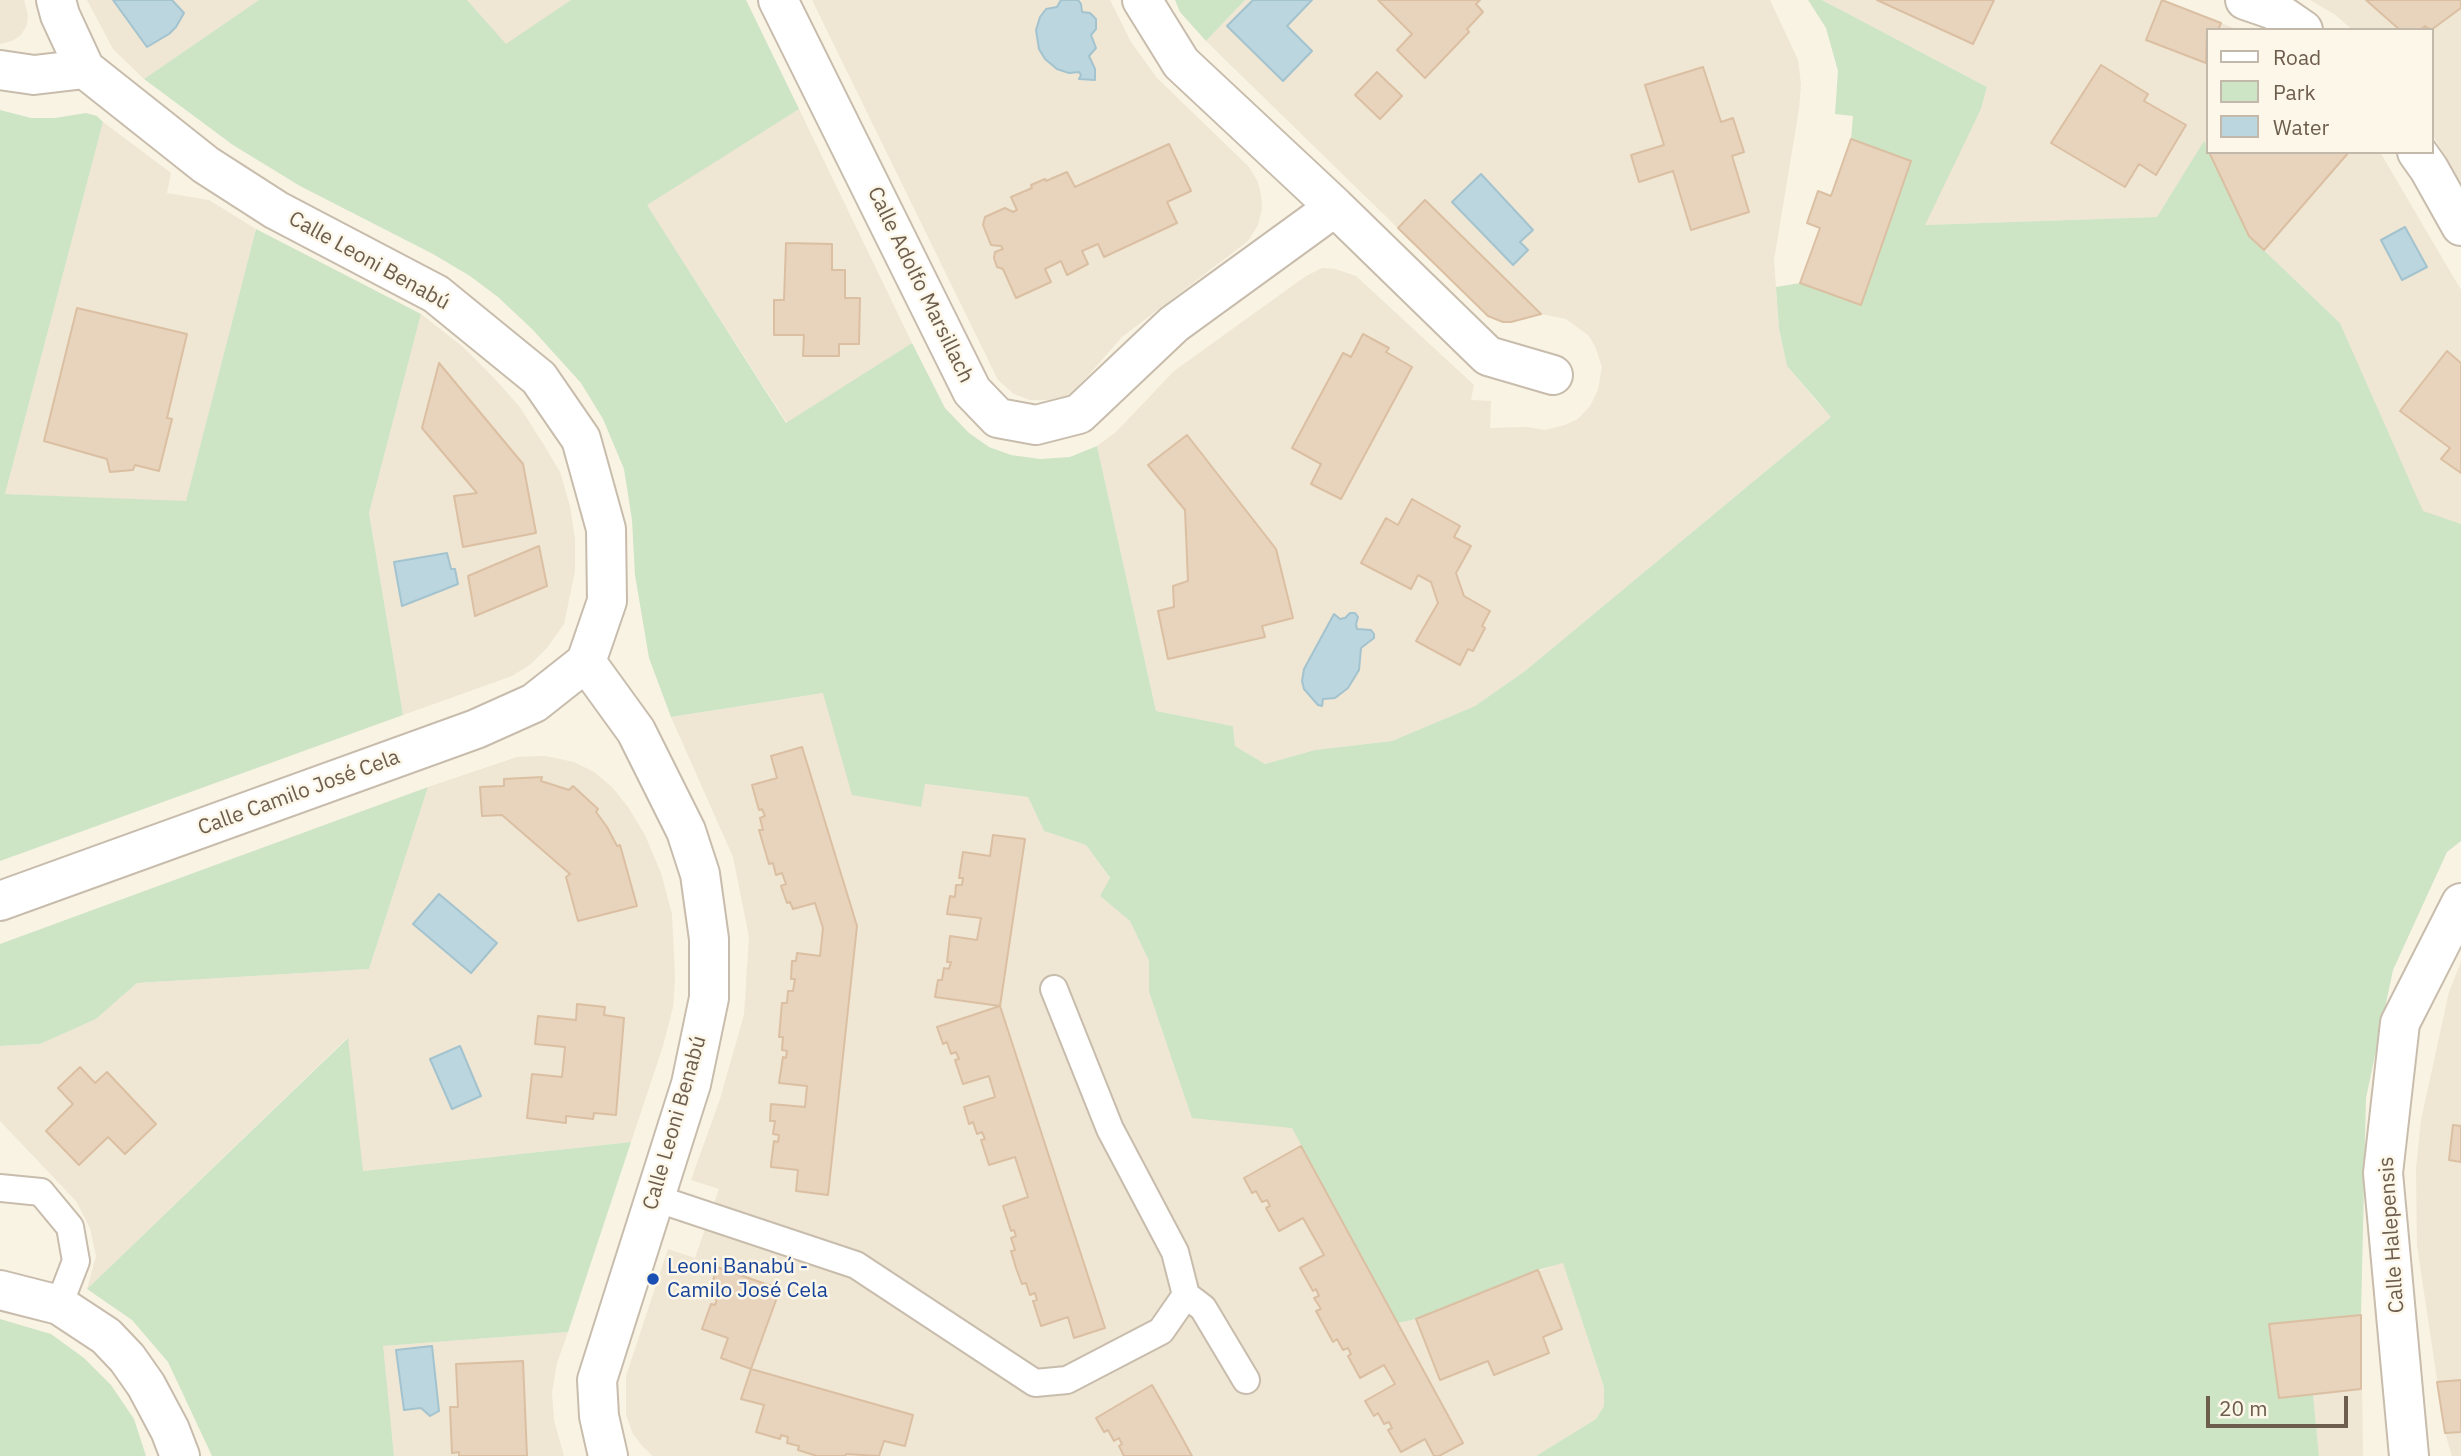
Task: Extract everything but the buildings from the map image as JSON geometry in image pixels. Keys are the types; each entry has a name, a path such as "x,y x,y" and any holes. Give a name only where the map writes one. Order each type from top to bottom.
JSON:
{"street":[{"path":"0,70 34,75 85,69 60,15 56,0"},
{"name":"Calle Adolfo Marsillach","path":"778,0 972,391 998,418 1036,425 1079,414 1174,324 1335,206"},
{"path":"1142,0 1181,63 1335,206 1488,356 1553,375"},
{"path":"2245,0 2274,10 2300,28"},
{"name":"Calle Leoni Benabú","path":"85,69 205,165 276,209 436,294 539,378 581,439 606,529 607,601 586,662 636,731 686,831 700,874 709,939 709,998 691,1084 597,1380 599,1416 608,1456"},
{"path":"2418,154 2461,226"},
{"name":"Calle Camilo José Cela","path":"0,901 477,729 534,703 586,662"},
{"name":"Calle Halepensis","path":"2409,1456 2383,1173 2400,1023 2461,903"},
{"path":"0,1290 59,1305 106,1336 127,1358 145,1385 170,1430 180,1456"}],"lane":[{"path":"1054,989 1110,1129 1175,1252 1186,1295 1203,1308 1246,1380"},
{"path":"0,1188 41,1192 70,1227 76,1261 59,1305"},
{"path":"655,1198 856,1265 1035,1383 1067,1380 1161,1331 1186,1295"}],"shaded area":[{"path":"0,0 24,0 28,15 27,25 21,35 0,44"},
{"path":"87,0 259,0 144,79 113,49"},
{"path":"467,0 571,0 506,45"},
{"path":"812,0 1110,0 1131,42 1157,78 1249,167 1258,182 1261,195 1262,209 1258,225 1248,241 1122,337 1067,396 1030,400 1014,394 998,380"},
{"path":"1245,0 1770,0 1798,60 1801,84 1774,260 1779,330 1787,366 1832,416 1525,671 1475,706 1392,741 1315,750 1265,764 1235,746 1233,726 1156,711 1097,446 1116,432 1174,371 1306,276 1322,268 1356,276 1474,385 1471,400 1491,401 1490,428 1527,427 1545,430 1578,419 1590,406 1598,390 1602,367 1588,335 1566,319 1541,314 1503,322 1488,316 1206,41"},
{"path":"1822,0 2162,0 2234,28 2206,28 2206,146 2204,142 2157,217 1924,225 1981,109 1987,87"},
{"path":"2310,0 2461,0 2461,183 2433,135 2433,28 2351,28"},
{"path":"799,109 912,343 787,423 646,204"},
{"path":"103,122 171,173 167,193 209,200 256,229 186,502 5,494"},
{"path":"2210,154 2381,154 2461,290 2461,524 2423,512 2340,323 2249,236"},
{"path":"421,314 463,347 494,378 519,406 544,445 560,472 570,506 575,539 575,571 564,624 547,648 531,664 512,676 403,715 369,513"},
{"path":"823,693 921,807 924,784 1028,797 1044,831 1086,845 1110,879 1100,896 1130,921 1149,961 1149,992 1192,1117 1292,1127 1398,1323 1416,1319 1563,1262 1604,1387 1604,1406 1596,1419 1536,1456 653,1456 643,1447 633,1434 626,1415 626,1376 668,1249 695,1258 719,1189 691,1180 720,1099 744,1015 749,937 733,857 671,717"},
{"path":"545,756 574,762 594,772 612,787 645,835 661,873 672,914 675,978 673,1007 631,1142 362,1171 347,1038 87,1289 96,1256 90,1228 76,1201 0,1121 0,1046 40,1044 96,1019 137,983 369,969 428,787 517,757"},
{"path":"2461,962 2461,1456 2452,1456 2445,1433 2417,1245 2416,1168 2421,1120 2449,992"},
{"path":"2361,1315 2363,1456 2319,1456 2313,1394 2279,1398 2269,1324"},
{"path":"568,1332 557,1363 552,1393 554,1420 564,1456 394,1456 382,1346"}],"green space":[{"path":"259,0 467,0 506,44 571,0 746,0 799,109 647,205 786,423 912,343 945,408 969,433 989,447 1011,455 1040,459 1070,457 1097,446 1156,711 1233,726 1235,746 1265,764 1315,750 1392,741 1475,706 1525,671 1831,417 1787,366 1779,329 1776,287 1800,283 1861,305 1911,161 1851,139 1853,116 1835,114 1838,71 1826,28 1808,0 1822,0 1987,87 1981,109 1925,225 2157,217 2204,141 2206,154 2210,154 2249,236 2340,323 2423,511 2461,524 2461,841 2447,852 2393,970 2366,1098 2361,1315 2270,1324 2279,1398 2313,1394 2319,1456 1536,1456 1596,1419 1604,1406 1604,1387 1563,1263 1538,1270 1416,1319 1398,1323 1292,1128 1192,1118 1149,992 1149,961 1130,921 1100,896 1110,878 1086,845 1044,831 1028,797 925,784 921,807 852,795 823,693 671,717 649,658 635,575 632,520 624,469 603,419 581,383 533,330 498,297 470,276 433,254 300,186 233,145 144,79"},
{"path":"1175,0 1245,0 1206,41 1180,12"},
{"path":"0,110 31,118 55,118 86,113 97,116 103,122 5,494 186,501 256,229 421,314 369,513 403,715 0,861"},
{"path":"428,787 369,969 137,983 96,1019 40,1044 0,1046 0,944"},
{"path":"348,1038 363,1171 631,1142 568,1332 383,1346 394,1456 212,1456 168,1362 132,1320 87,1289"},
{"path":"0,1319 51,1334 84,1358 111,1385 134,1419 146,1456 0,1456"}],"water":[{"path":"113,0 172,0 184,13 169,34 147,47"},
{"path":"1061,0 1078,0 1082,12 1090,13 1096,19 1096,29 1091,35 1096,48 1089,56 1095,69 1095,80 1079,79 1079,72 1069,73 1057,69 1045,59 1039,49 1036,30 1040,17 1046,9 1057,7"},
{"path":"1253,0 1312,0 1287,26 1312,51 1283,81 1227,26"},
{"path":"1481,174 1533,230 1520,242 1528,250 1513,265 1452,202"},
{"path":"2405,227 2427,267 2402,280 2381,240"},
{"path":"447,553 451,569 455,569 458,584 402,606 394,562"},
{"path":"1355,613 1358,617 1357,629 1371,630 1374,638 1361,648 1359,670 1348,688 1335,698 1323,699 1322,706 1318,705 1304,689 1304,669 1334,614 1340,619"},
{"path":"439,894 497,943 471,973 413,924"},
{"path":"460,1046 481,1096 452,1109 430,1059"},
{"path":"432,1346 439,1411 430,1416 421,1408 404,1410 396,1350"}],"place":[{"name":"Leoni Banabú - Camilo José Cela","path":"653,1279"}]}
